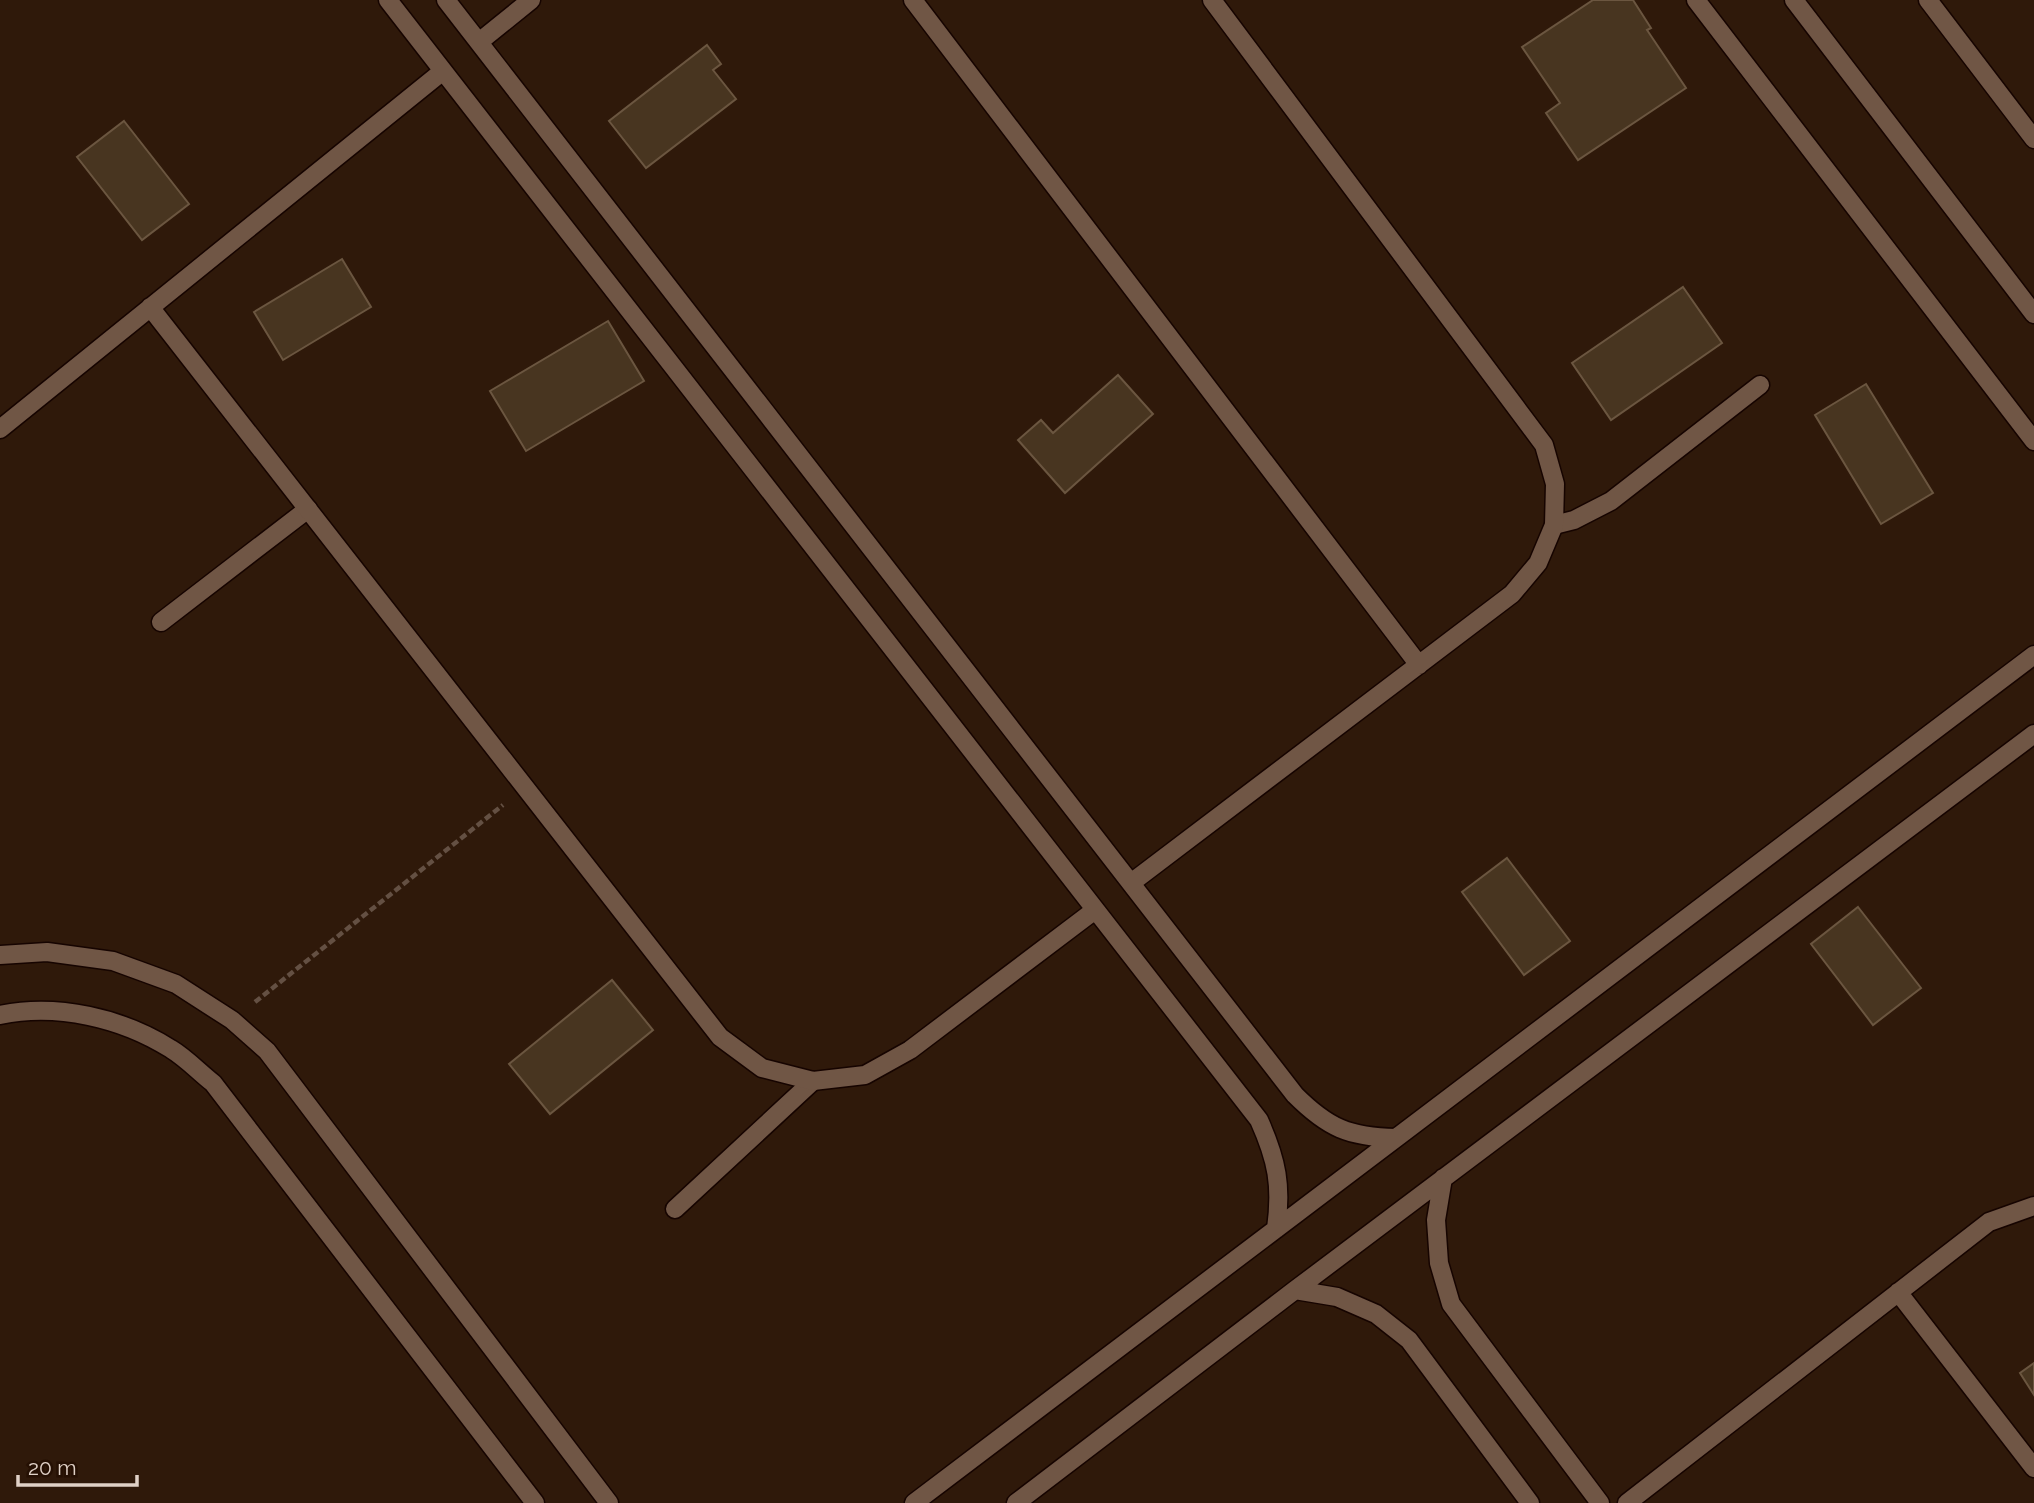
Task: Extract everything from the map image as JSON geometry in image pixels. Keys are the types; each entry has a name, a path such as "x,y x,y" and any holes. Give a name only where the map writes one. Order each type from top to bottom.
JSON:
{"street":[{"path":"388,0 1259,1120 1271,1146 1278,1173 1280,1201 1276,1229"},
{"path":"446,0 1295,1095 1315,1115 1340,1130 1368,1138 1396,1138"},
{"path":"478,42 531,0"},
{"path":"914,0 1419,664"},
{"path":"1131,883 1512,594 1538,563 1553,525 1555,484 1544,445 1212,0"},
{"path":"1696,0 2034,441"},
{"path":"1794,0 2034,314"},
{"path":"1928,0 2034,139"},
{"path":"2,425 443,71"},
{"path":"150,307 720,1037 762,1068 813,1082 865,1075 910,1050 1095,910"},
{"path":"1553,525 1574,520 1611,500 1760,385"},
{"path":"162,622 308,509"},
{"path":"914,1503 2034,655"},
{"path":"1016,1503 2034,734"},
{"path":"0,955 47,952 113,961 176,984 232,1020 267,1051 609,1503"},
{"path":"0,1015 20,1011 73,1012 125,1026 172,1049 213,1083 535,1503"},
{"path":"675,1209 813,1082"},
{"path":"1443,1178 1436,1220 1438,1252 1451,1304 1600,1503"},
{"path":"1627,1503 1989,1222 2034,1206"},
{"path":"1295,1290 1337,1297 1376,1314 1409,1340 1530,1503"},
{"path":"1898,1292 2034,1468"}],"path":[{"path":"232,1020 525,788"}],"building":[{"path":"1593,0 1633,0 1651,28 1647,30 1686,88 1578,160 1546,113 1560,103 1522,47"},
{"path":"707,45 721,64 713,70 736,99 646,168 609,121"},
{"path":"124,121 189,204 142,240 77,157"},
{"path":"342,259 371,307 283,360 254,312"},
{"path":"1683,287 1722,343 1611,420 1572,363"},
{"path":"608,321 644,381 526,451 490,391"},
{"path":"1118,375 1153,414 1065,493 1018,440 1041,420 1053,433"},
{"path":"1866,384 1933,493 1881,524 1815,415"},
{"path":"1507,858 1570,941 1524,975 1462,892"},
{"path":"1858,907 1921,988 1873,1025 1811,944"},
{"path":"612,980 653,1030 550,1114 509,1064"},
{"path":"2034,1363 2034,1395 2020,1373"}]}
